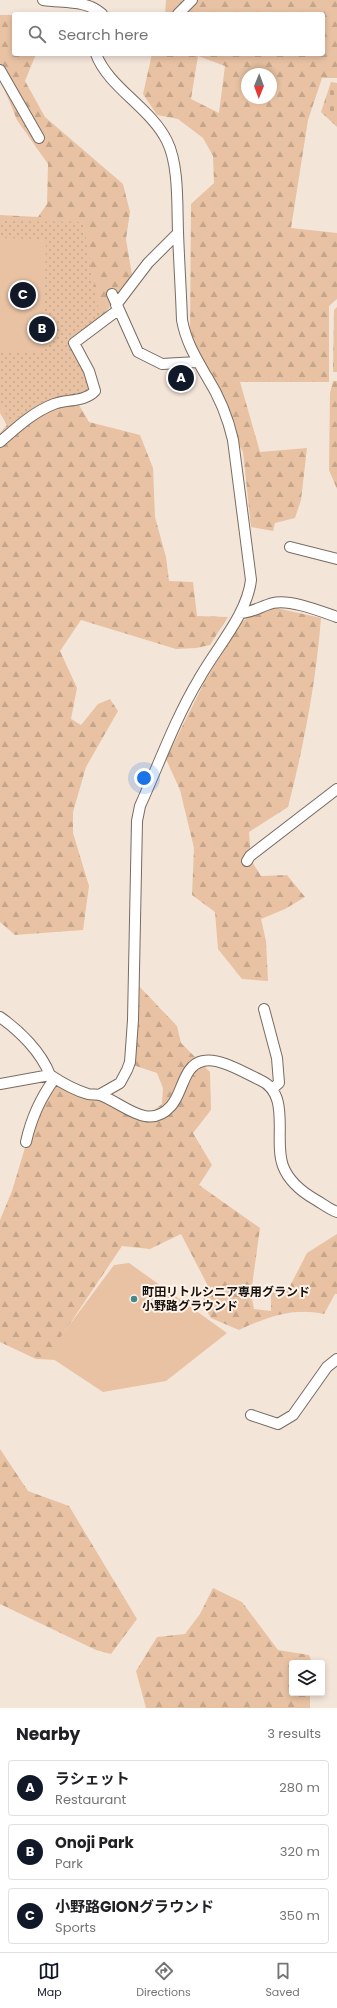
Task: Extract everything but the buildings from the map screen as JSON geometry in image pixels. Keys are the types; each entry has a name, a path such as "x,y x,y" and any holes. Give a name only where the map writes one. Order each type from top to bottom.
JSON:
{"street":[{"path":"43,0 87,3 97,9"},
{"path":"180,12 192,0"},
{"path":"97,56 106,72 156,124 167,141 175,177 182,320 185,334 197,362 208,377 224,411 233,440 251,580 249,593 240,613 198,679 140,806 137,821 133,1020 130,1062 120,1083 99,1095"},
{"path":"0,70 39,138"},
{"path":"0,442 27,419 54,404 91,396 95,391 89,371 74,342 117,307 148,264 178,233"},
{"path":"112,294 138,352 162,364 197,362"},
{"path":"290,547 337,559"},
{"path":"240,613 249,613 274,603 284,603 337,617"},
{"path":"247,861 250,856 337,789"},
{"path":"264,1009 277,1058 279,1083 272,1089"},
{"path":"0,1017 15,1028 41,1057 52,1077 76,1090 91,1095 99,1095 139,1116 150,1117 159,1115 174,1103 188,1073 197,1063 209,1060 218,1061 262,1080 272,1089 279,1109 279,1151 286,1173 299,1190 337,1212"},
{"path":"0,1084 52,1077"},
{"path":"26,1142 29,1126 52,1077"},
{"path":"251,1415 278,1424 293,1415 327,1367 337,1359"}],"green space":[{"path":"166,0 337,0 337,78 322,78 308,120 291,228 337,233 337,299 329,306 329,382 240,382 260,452 307,448 301,500 295,518 275,523 273,531 251,527 243,452 221,412 190,335 191,204 214,183 213,156 203,138 178,119 157,115 143,94 152,56 198,56 325,56 325,12 165,12","holes":["198,56 225,66 219,113 191,99"]},
{"path":"0,15 12,15 12,56 35,56 25,81 45,117 123,184 130,212 126,239 132,275 101,319 89,328 73,303 0,234 0,215 38,217 47,204 48,164 17,120 0,79"},
{"path":"331,82 337,83 337,127 321,112"},
{"path":"0,221 83,222 100,317 68,340 85,373 90,389 87,392 52,397 10,421 0,404"},
{"path":"0,238 46,239 44,352 0,351"},
{"path":"337,307 337,372 333,372 334,310"},
{"path":"0,368 69,388 89,422 140,435 153,468 155,517 166,557 169,581 193,582 197,616 228,617 210,645 196,648 176,649 81,620 60,651 77,688 71,719 81,725 98,704 110,699 118,711 86,767 73,812 73,833 89,886 83,930 15,935 0,922 0,433 7,425 0,413"},
{"path":"333,381 337,381 337,489 329,470 330,393"},
{"path":"272,607 321,618 309,713 288,807 249,832 251,860 261,876 287,875 305,897 285,909 261,919 266,941 268,981 242,979 218,949 215,912 192,895 194,848 180,790 166,759 206,679 242,621"},
{"path":"135,982 177,1026 181,1043 210,1072 211,1110 193,1133 212,1165 199,1185 260,1228 251,1293 254,1309 271,1311 271,1293 290,1286 307,1253 337,1234 337,1294 335,1294 324,1314 302,1312 280,1314 239,1330 211,1318 202,1303 208,1286 181,1234 150,1249 122,1246 63,1334 58,1360 36,1359 0,1342 0,1220 12,1191 30,1131 56,1081 150,1113 162,1104 163,1088 157,1073 133,1065"},
{"name":"町田リトルシニア専用グランド 小野路グラウンド","path":"129,1263 227,1333 166,1381 103,1392 47,1355 114,1265"},
{"path":"0,1449 28,1491 69,1506 137,1619 111,1654 96,1650 0,1604"},
{"path":"213,1588 242,1602 278,1650 309,1655 311,1660 289,1660 289,1696 310,1696 310,1708 146,1708 136,1671 157,1637 185,1634 200,1614"}],"place":[{"name":"小野路GIONグラウンド","path":"23,295"},
{"name":"Onoji Park","path":"42,329"},
{"name":"ラシェット","path":"181,378"},
{"name":"町田リトルシニア専用グランド 小野路グラウンド","path":"134,1299"}]}
